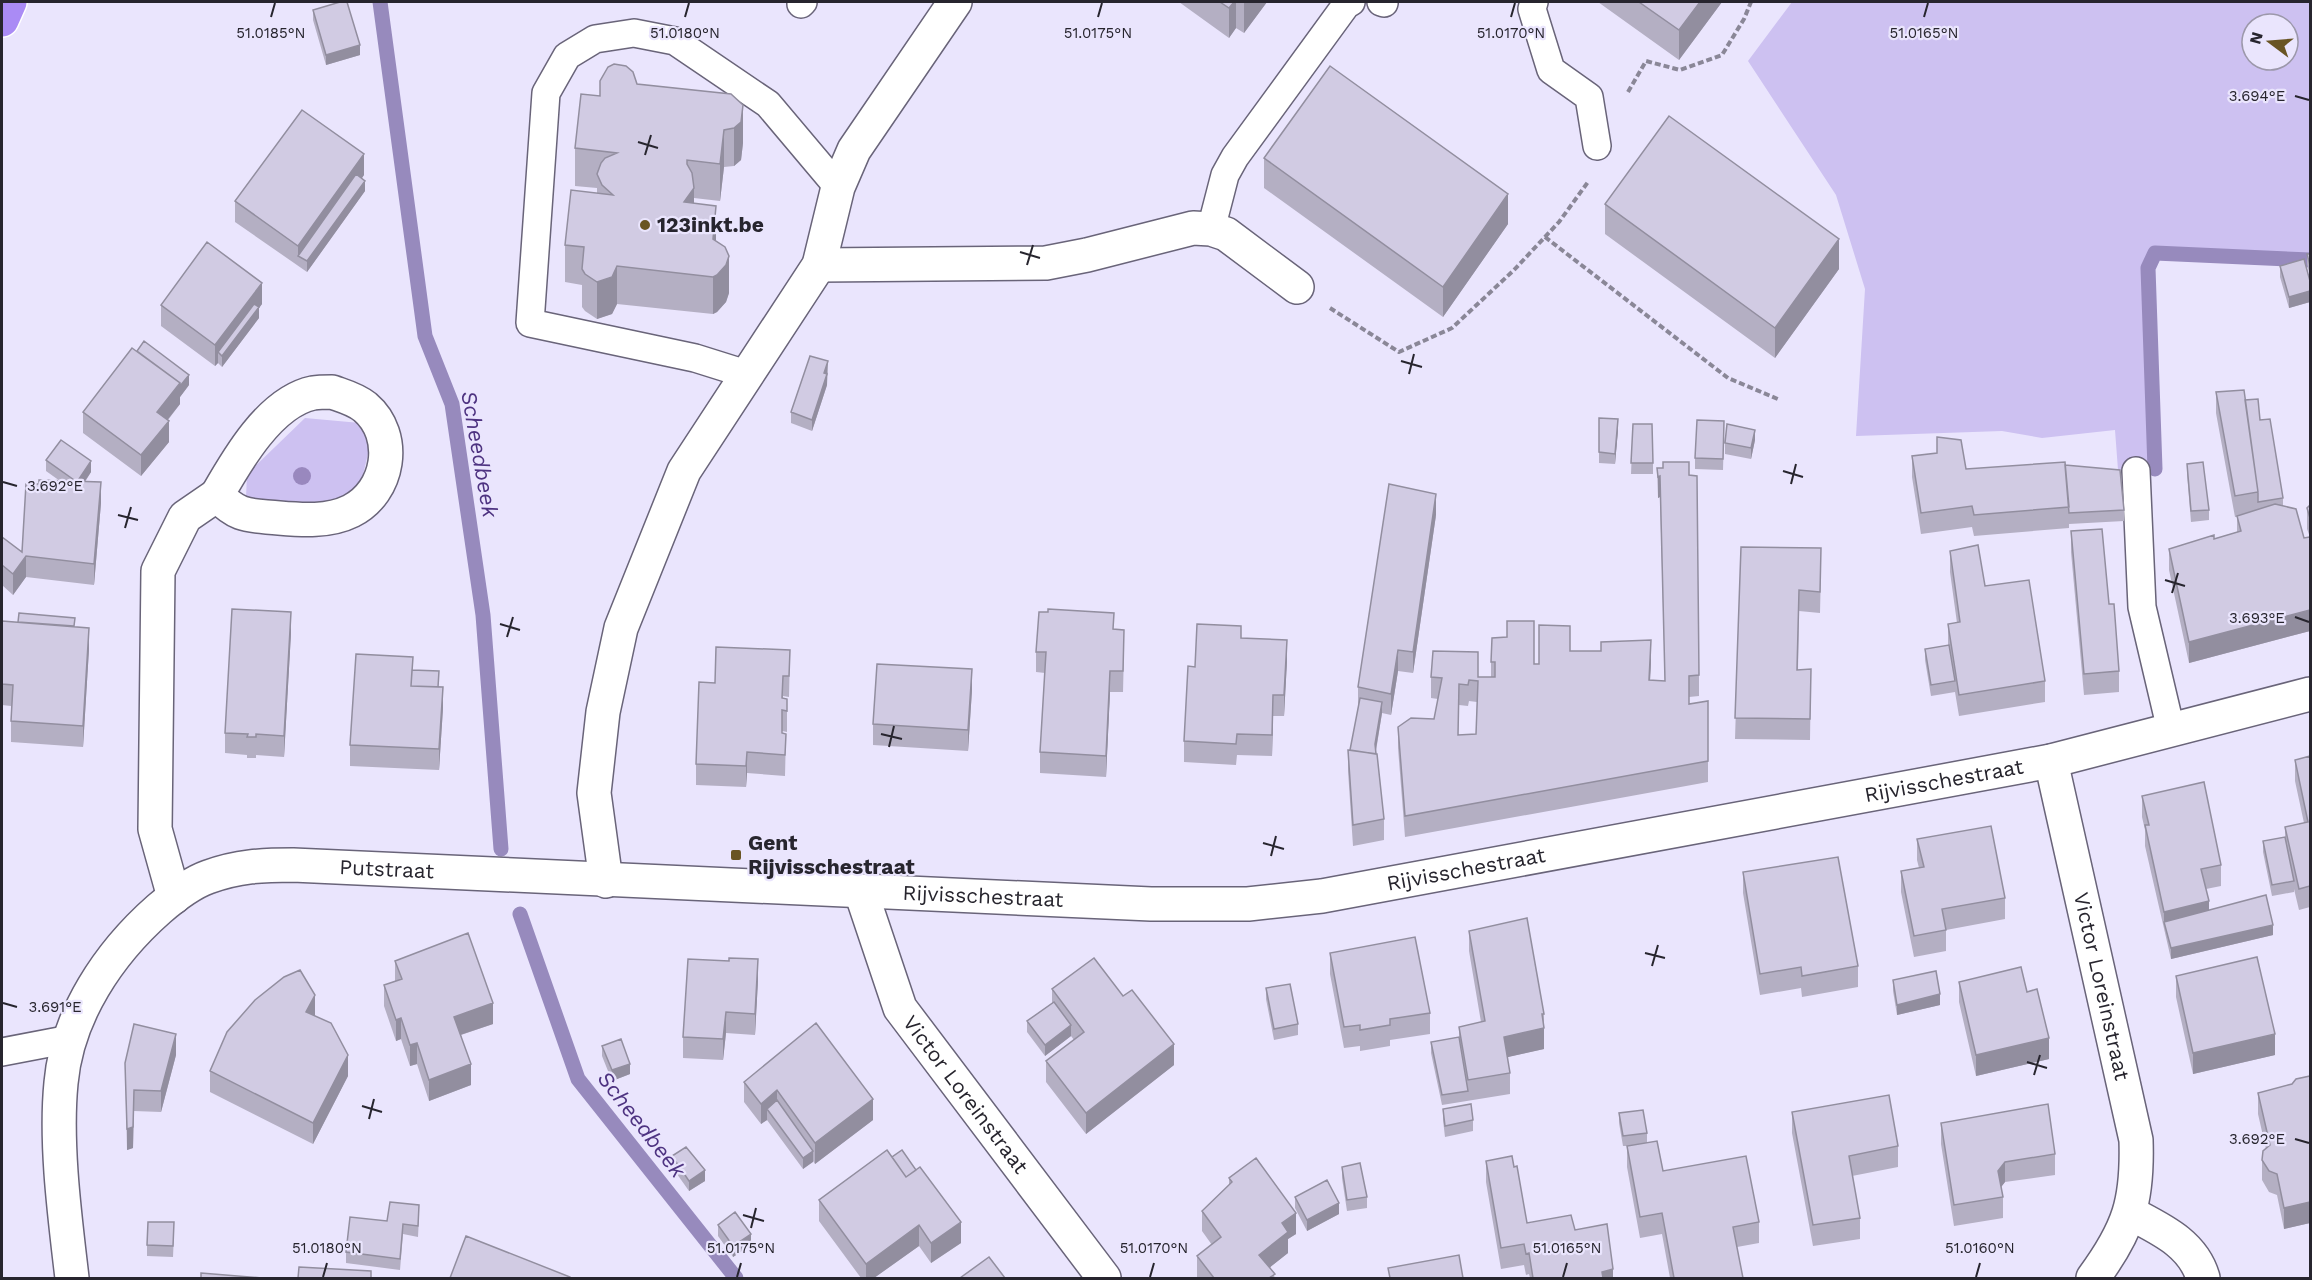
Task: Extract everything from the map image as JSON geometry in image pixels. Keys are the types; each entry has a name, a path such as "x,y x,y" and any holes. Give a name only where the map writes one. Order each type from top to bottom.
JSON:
{"highway":[{"path":"2,20 10,2"}],"street":[{"path":"606,881 594,793 603,711 621,628 684,471 819,265 837,187 854,150 955,2"},
{"path":"819,265 1046,263 1088,255 1193,228 1211,229 1226,234 1296,287"},
{"path":"174,897 155,829 158,571 185,517 217,495 242,452 274,416 293,400 313,393 332,392 353,399 366,408 379,425 386,447 385,469 377,489 368,499 350,511 329,517 302,520 251,516 232,510 217,495"},
{"name":"Rijvisschestraat","path":"606,881 1151,904 1248,904 1322,896 2051,761 2310,694"},
{"name":"Victor Loreinstraat","path":"2051,761 2136,1140 2137,1174 2130,1213 2115,1248 2093,1278"},
{"name":"Putstraat","path":"72,1278 60,1126 61,1082 70,1039 88,997 113,957 140,926 174,897 207,877 250,865 293,865 606,881"},
{"name":"Victor Loreinstraat","path":"861,892 900,1008 1104,1278"},
{"path":"2130,1213 2172,1235 2189,1250 2199,1265 2203,1278"}],"lane":[{"path":"1211,229 1225,175 1235,157 1346,4 1351,2"},
{"path":"1534,2 1532,9 1551,70 1589,97 1597,146"},
{"path":"746,374 695,358 530,323 546,93 567,56 595,39 634,33 675,42 768,104 837,187"},
{"path":"2136,471 2142,607 2171,730"},
{"path":"2,1052 70,1039"}],"path":[{"path":"1624,98 1646,61 1680,70 1722,55 1744,19 1751,2"},
{"path":"1296,287 1399,352 1452,328 1559,222 1594,174"},
{"path":"1545,237 1728,378 1780,400"}],"shaded area":[{"path":"1792,2 2310,2 2310,260 2155,253 2148,268 2155,469 2118,470 2115,430 2042,438 2002,431 1856,436 1865,289 1836,195 1748,61"},
{"path":"305,418 360,423 370,445 359,492 304,507 246,498 247,474"}],"building":[{"path":"347,2 360,45 326,55 313,10"},
{"path":"1220,2 1234,2 1229,8"},
{"path":"1639,2 1700,2 1679,30"},
{"path":"614,64 626,66 633,72 637,84 731,94 743,105 741,122 734,128 724,130 720,164 687,160 694,188 684,202 716,206 713,239 725,247 729,256 726,265 713,277 617,266 612,277 597,282 585,274 582,269 584,247 565,245 571,190 613,195 602,185 597,174 605,158 617,153 575,148 581,94 600,96 600,81 608,67"},
{"path":"1330,66 1508,194 1443,287 1264,158"},
{"path":"302,110 364,154 298,246 235,201"},
{"path":"1669,116 1839,239 1775,328 1605,204"},
{"path":"356,174 365,181 307,261 298,256"},
{"path":"207,242 262,283 215,345 161,305"},
{"path":"2304,259 2310,281 2310,291 2289,297 2280,266"},
{"path":"254,304 259,307 222,356 218,352"},
{"path":"144,341 189,375 180,386 180,383 137,351"},
{"path":"132,348 180,383 157,412 169,421 141,455 83,412"},
{"path":"810,356 828,361 824,373 827,374 812,420 791,412"},
{"path":"2244,390 2258,492 2235,496 2216,392"},
{"path":"2258,399 2260,420 2270,419 2283,498 2258,502 2245,400"},
{"path":"1599,418 1618,419 1615,454 1599,452"},
{"path":"1697,420 1724,421 1723,459 1695,458"},
{"path":"1633,424 1652,424 1653,463 1631,463"},
{"path":"1727,424 1755,430 1751,448 1725,443"},
{"path":"1937,437 1961,440 1966,469 2065,462 2069,507 1974,515 1972,506 1921,513 1912,456 1937,453"},
{"path":"61,440 91,461 77,482 46,460"},
{"path":"1663,462 1689,462 1689,475 1697,476 1699,675 1689,676 1689,704 1708,701 1708,761 1405,816 1398,727 1411,718 1434,719 1442,678 1431,677 1433,651 1478,652 1478,677 1495,677 1495,662 1491,662 1492,638 1507,637 1507,621 1534,621 1534,664 1539,664 1539,625 1570,626 1570,651 1601,651 1601,642 1651,640 1649,680 1665,681 1660,476 1658,477 1657,468 1663,468","holes":["1469,680 1478,681 1476,734 1458,735 1459,684 1468,685"]},
{"path":"2203,462 2209,510 2191,511 2187,464"},
{"path":"2065,465 2120,470 2124,510 2069,513"},
{"path":"39,480 101,482 94,564 26,556 13,574 2,565 2,537 22,552 26,484 39,484"},
{"path":"1389,484 1436,494 1413,652 1398,650 1391,694 1358,687"},
{"path":"2275,504 2296,509 2304,538 2310,537 2310,610 2189,642 2169,549 2214,535 2214,539 2241,531 2237,516"},
{"path":"2102,529 2109,604 2114,604 2119,671 2084,674 2071,531"},
{"path":"1978,545 1985,586 2029,580 2045,681 1959,695 1948,624 1960,622 1950,551"},
{"path":"1741,547 1821,548 1820,592 1799,590 1797,670 1811,669 1810,719 1735,718"},
{"path":"232,609 291,612 284,736 256,734 256,737 247,737 248,734 225,733"},
{"path":"1048,609 1114,613 1113,629 1124,630 1123,671 1110,671 1106,756 1040,752 1046,652 1036,652 1039,612 1048,612"},
{"path":"19,613 75,618 74,626 18,622"},
{"path":"2,621 89,628 83,726 11,721 13,685 2,684"},
{"path":"1197,624 1241,626 1241,638 1287,640 1284,695 1273,695 1272,735 1237,734 1236,744 1184,741 1188,666 1195,667"},
{"path":"1949,645 1955,681 1931,685 1925,649"},
{"path":"716,647 790,650 789,676 783,676 782,698 787,699 787,711 782,710 782,733 786,734 785,755 747,752 746,766 696,764 699,682 715,683"},
{"path":"356,654 413,657 411,686 443,687 439,749 350,745"},
{"path":"877,664 972,669 968,730 873,724"},
{"path":"412,670 439,671 438,687 411,686"},
{"path":"1360,698 1382,702 1375,744 1376,754 1350,750"},
{"path":"1348,750 1377,754 1384,819 1353,825"},
{"path":"2310,756 2310,886 2299,889 2285,827 2308,822 2295,760"},
{"path":"2204,782 2221,865 2201,869 2209,901 2164,912 2145,825 2149,825 2142,796"},
{"path":"1991,826 2005,898 1942,909 1946,930 1914,936 1901,871 1924,867 1917,839"},
{"path":"2285,837 2294,881 2272,885 2263,841"},
{"path":"1838,857 1858,966 1802,976 1801,967 1760,974 1743,872"},
{"path":"2266,895 2273,925 2171,948 2164,922"},
{"path":"1527,918 1544,1014 1542,1014 1544,1028 1504,1037 1510,1073 1468,1080 1459,1027 1485,1021 1469,931"},
{"path":"468,933 493,1003 454,1017 471,1064 429,1080 417,1043 410,1045 401,1018 396,1020 384,985 402,979 395,961"},
{"path":"1415,937 1430,1013 1390,1019 1390,1025 1360,1030 1360,1025 1344,1027 1330,953"},
{"path":"2257,957 2275,1034 2193,1053 2176,976"},
{"path":"729,958 758,959 755,1014 726,1012 723,1039 683,1037 688,959 729,961"},
{"path":"1094,958 1123,996 1132,990 1174,1044 1086,1113 1046,1061 1084,1032 1052,989"},
{"path":"2021,967 2027,992 2037,989 2049,1038 1976,1055 1959,982"},
{"path":"300,970 315,995 306,1012 331,1023 348,1055 313,1123 210,1071 227,1032 255,1000 284,977"},
{"path":"1936,971 1940,994 1897,1005 1893,980"},
{"path":"1290,984 1298,1024 1274,1029 1266,988"},
{"path":"1054,1002 1071,1025 1045,1045 1027,1021"},
{"path":"816,1023 873,1099 815,1143 777,1090 761,1104 744,1082"},
{"path":"134,1024 176,1034 161,1091 134,1090 133,1127 127,1129 125,1063"},
{"path":"1459,1037 1468,1091 1442,1095 1431,1042"},
{"path":"621,1039 630,1064 612,1070 602,1046"},
{"path":"2310,1076 2310,1202 2284,1208 2277,1174 2269,1171 2262,1160 2263,1151 2270,1145 2258,1093 2292,1084 2296,1079"},
{"path":"1889,1095 1898,1146 1849,1156 1860,1218 1813,1225 1792,1112"},
{"path":"777,1100 813,1151 803,1158 767,1109"},
{"path":"1471,1104 1473,1120 1445,1126 1443,1109"},
{"path":"2048,1104 2055,1154 2005,1162 1998,1171 2003,1197 1954,1205 1941,1123"},
{"path":"1643,1110 1647,1133 1623,1136 1619,1113"},
{"path":"1657,1141 1663,1171 1746,1156 1759,1222 1733,1227 1743,1278 1674,1278 1662,1213 1640,1217 1627,1146"},
{"path":"686,1147 705,1170 689,1181 672,1156"},
{"path":"887,1150 906,1177 920,1167 961,1222 931,1243 919,1225 866,1264 819,1200"},
{"path":"902,1150 916,1170 906,1177 892,1157"},
{"path":"1512,1156 1514,1167 1517,1166 1527,1223 1571,1215 1575,1230 1607,1224 1613,1269 1602,1272 1603,1278 1533,1278 1529,1253 1526,1254 1524,1244 1501,1248 1486,1161"},
{"path":"1256,1158 1296,1213 1282,1223 1288,1232 1259,1255 1275,1274 1269,1278 1214,1278 1197,1256 1221,1237 1202,1211 1232,1182 1229,1178"},
{"path":"1360,1163 1367,1197 1347,1200 1342,1167"},
{"path":"1327,1180 1339,1203 1307,1220 1295,1197"},
{"path":"390,1202 419,1205 418,1226 403,1224 400,1259 346,1252 350,1217 387,1221"},
{"path":"735,1212 751,1234 733,1246 718,1225"},
{"path":"148,1222 174,1222 173,1246 147,1245"},
{"path":"466,1236 570,1277 570,1278 450,1278"},
{"path":"1459,1255 1463,1278 1390,1278 1388,1268"},
{"path":"989,1257 1005,1278 960,1278"},
{"path":"299,1267 371,1271 371,1278 298,1278"},
{"path":"201,1273 262,1278 201,1278"}],"waterway":[{"name":"Scheedbeek","path":"380,2 425,336 452,404 483,615 501,849"},
{"path":"2155,469 2148,268 2155,253 2310,260"},
{"name":"Scheedbeek","path":"520,914 578,1079 736,1278"}],"place":[{"name":"123inkt.be","path":"645,225"},
{"name":"Gent Rijvisschestraat","path":"736,855"}]}
